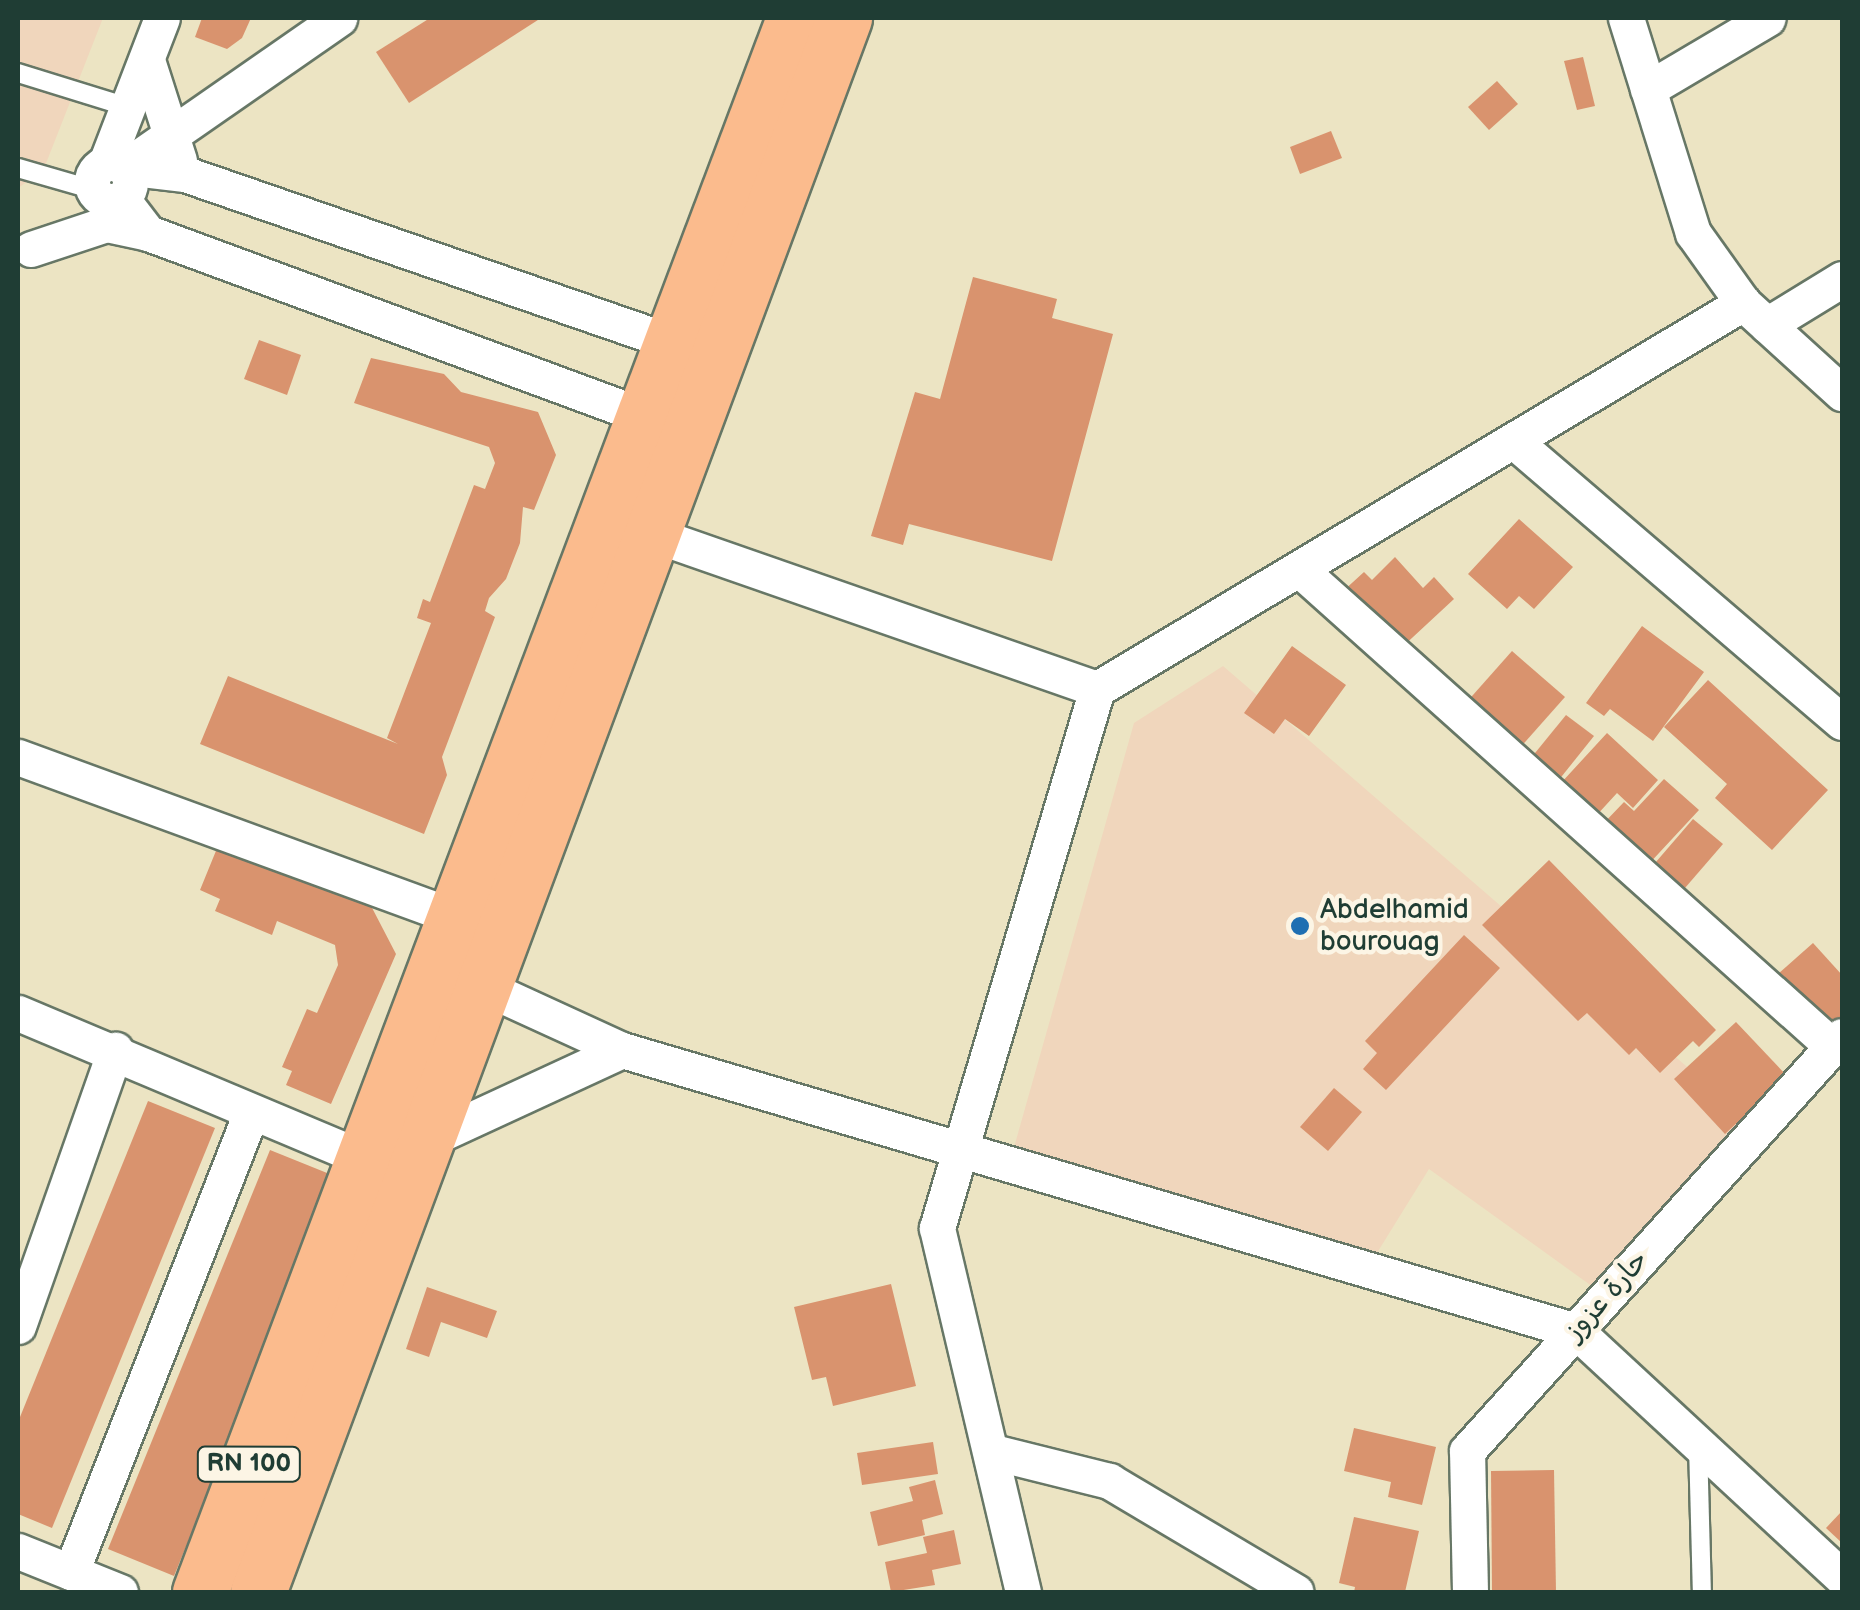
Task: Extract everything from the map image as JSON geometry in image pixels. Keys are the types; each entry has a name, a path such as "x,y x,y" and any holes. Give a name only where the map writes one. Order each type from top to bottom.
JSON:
{"main road":[{"path":"697,351 794,18"},
{"path":"361,1157 452,916 844,18"},
{"path":"258,1592 482,986 655,535 668,425"},
{"name":"RN 100","path":"200,1592 299,1336 361,1157"}],"street":[{"path":"109,183 128,107 162,18"},
{"path":"24,253 109,183 338,18"},
{"path":"1626,18 1693,233 1755,314 1842,393"},
{"path":"1648,89 1768,18"},
{"path":"147,60 185,174"},
{"path":"109,183 185,174 697,351"},
{"path":"109,183 148,233"},
{"path":"24,253 106,224 148,233 668,425"},
{"path":"1023,1592 937,1228 1097,689 1515,442 1755,314 1842,279"},
{"path":"1515,442 1842,722"},
{"path":"655,535 1097,689"},
{"path":"1299,570 1838,1042"},
{"path":"18,757 452,916 482,986 622,1050 1576,1331 1842,1577"},
{"path":"18,1013 115,1050 251,1113 361,1157"},
{"name":"حارة عزوز","path":"1470,1592 1467,1451 1838,1042"},
{"path":"21,1304 115,1050"},
{"path":"424,1142 622,1050"},
{"path":"71,1572 251,1113"},
{"path":"993,1452 1109,1481 1296,1592"},
{"path":"18,1551 120,1592"}],"lane":[{"path":"18,73 128,107"},
{"path":"18,168 109,183"},
{"path":"1698,1444 1702,1592"}],"shaded area":[{"path":"18,18 103,18 43,171 18,188"},
{"name":"Abdelhamid bourouag","path":"1223,666 1759,1129 1607,1297 1429,1169 1367,1269 1009,1165 1134,723"}],"building":[{"path":"202,18 251,18 242,38 227,49 195,37"},
{"path":"430,18 541,18 409,103 376,52"},
{"path":"1583,57 1595,106 1577,110 1564,61"},
{"path":"1497,81 1518,104 1489,130 1468,107"},
{"path":"1331,131 1342,158 1300,174 1290,147"},
{"path":"973,277 1057,299 1052,318 1113,334 1052,561 909,524 903,545 871,536 915,392 940,399"},
{"path":"259,340 301,355 287,395 244,379"},
{"path":"371,358 444,374 461,392 538,412 556,455 534,510 523,507 520,543 506,579 489,598 485,611 495,617 442,757 447,775 424,834 200,744 228,676 398,744 387,738 431,623 417,618 423,599 430,602 474,485 485,489 495,463 489,447 354,403"},
{"path":"1519,519 1573,567 1534,609 1519,596 1507,609 1468,574"},
{"path":"1395,557 1423,588 1434,577 1454,599 1385,663 1330,603 1364,572 1372,580"},
{"path":"1642,626 1704,672 1653,741 1610,709 1604,716 1586,703"},
{"path":"1292,646 1346,685 1309,736 1285,719 1274,734 1244,713"},
{"path":"1512,651 1565,697 1509,760 1457,713"},
{"path":"1708,680 1828,790 1772,850 1715,798 1727,784 1664,727"},
{"path":"1566,715 1594,736 1550,791 1522,769"},
{"path":"1607,733 1658,780 1633,808 1617,793 1584,829 1549,796"},
{"path":"1664,779 1699,810 1646,867 1601,826 1624,802 1634,811"},
{"path":"1693,819 1723,844 1672,903 1643,877"},
{"path":"220,841 369,902 396,954 331,1104 286,1085 292,1071 282,1067 307,1009 317,1013 338,965 335,945 277,921 272,935 215,911 220,899 200,890"},
{"path":"1549,860 1716,1030 1699,1047 1693,1041 1660,1073 1636,1048 1629,1055 1587,1013 1578,1021 1482,925"},
{"path":"1464,935 1500,968 1386,1090 1363,1069 1377,1053 1365,1041"},
{"path":"1813,943 1842,975 1842,1019 1813,1046 1761,989"},
{"path":"1736,1022 1787,1076 1725,1134 1674,1079"},
{"path":"1334,1088 1362,1112 1328,1151 1300,1127"},
{"path":"148,1101 215,1128 52,1528 18,1514 18,1422"},
{"path":"270,1150 337,1177 174,1576 108,1549"},
{"path":"891,1284 916,1386 833,1406 826,1377 812,1380 794,1307"},
{"path":"427,1287 497,1311 487,1338 441,1322 429,1357 406,1349"},
{"path":"1354,1428 1436,1447 1422,1505 1388,1497 1391,1482 1344,1471"},
{"path":"933,1442 938,1474 862,1485 857,1453"},
{"path":"1554,1470 1556,1592 1492,1592 1491,1471"},
{"path":"935,1480 943,1514 922,1520 925,1535 878,1546 870,1512 913,1501 909,1487"},
{"path":"1842,1511 1842,1543 1826,1528"},
{"path":"1354,1517 1419,1531 1405,1592 1354,1592 1355,1587 1339,1583"},
{"path":"954,1530 961,1564 932,1570 935,1585 891,1592 885,1562 927,1553 923,1537"}],"place":[{"name":"Abdelhamid bourouag","path":"1300,926"}]}
